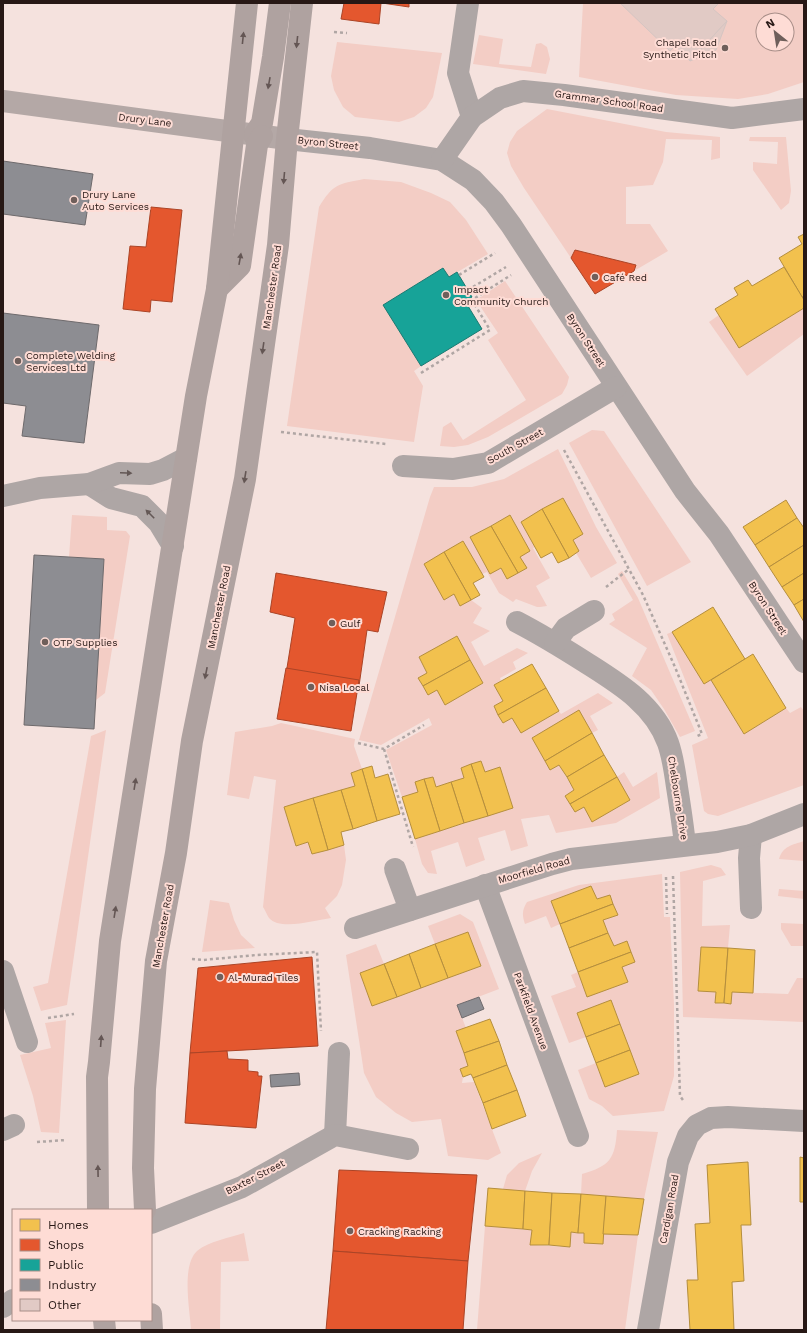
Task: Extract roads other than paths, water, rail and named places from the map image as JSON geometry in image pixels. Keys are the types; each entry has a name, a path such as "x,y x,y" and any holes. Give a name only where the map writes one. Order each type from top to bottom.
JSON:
{"highway":[{"path":"98,1209 97,1076 110,940 196,396 217,289 247,3"},
{"path":"217,289 240,266 258,135 262,123 280,3"},
{"name":"Manchester Road","path":"145,1209 143,1168 145,1089 156,961 176,853 192,741 245,479 278,246 287,139 302,3"}],"main road":[{"name":"Drury Lane","path":"3,102 287,139"}],"street":[{"path":"468,3 458,73 472,117"},
{"name":"Grammar School Road","path":"442,160 472,117 500,98 523,91 564,95 732,118 804,109"},
{"name":"Byron Street","path":"287,139 370,148 442,160 473,180 494,202 592,348 685,491 719,534 804,662"},
{"name":"South Street","path":"403,466 453,469 488,463 616,387"},
{"path":"3,496 40,488 89,484 119,473 150,474 163,470 186,458"},
{"path":"89,484 110,498 142,506 159,523 172,546"},
{"path":"555,643 566,628 594,611"},
{"name":"Chelbourne Drive","path":"517,622 555,643 603,673 634,695 659,724 668,743 674,765 685,845 717,842 751,835 804,814"},
{"path":"751,835 751,908"},
{"name":"Moorfield Road","path":"355,928 485,885 571,859 685,845"},
{"path":"396,869 410,910"},
{"name":"Parkfield Avenue","path":"485,885 578,1136"},
{"path":"3,971 27,1042"},
{"path":"339,1053 335,1135 408,1150"},
{"name":"Cardigan Road","path":"648,1330 678,1162 688,1136 698,1125 711,1118 728,1117 804,1121"},
{"name":"Baxter Street","path":"152,1223 242,1187 335,1135"},
{"path":"3,1307 12,1301"}],"place":[{"name":"Chapel Road Synthetic Pitch","path":"725,48"},
{"name":"Drury Lane Auto Services","path":"74,200"},
{"name":"Café Red","path":"595,277"},
{"name":"Impact Community Church","path":"446,295"},
{"name":"Complete Welding Services Ltd","path":"18,361"},
{"name":"Gulf","path":"332,623"},
{"name":"OTP Supplies","path":"45,642"},
{"name":"Nisa Local","path":"311,687"},
{"name":"Al-Murad Tiles","path":"220,977"},
{"name":"Cracking Racking","path":"350,1231"}]}
